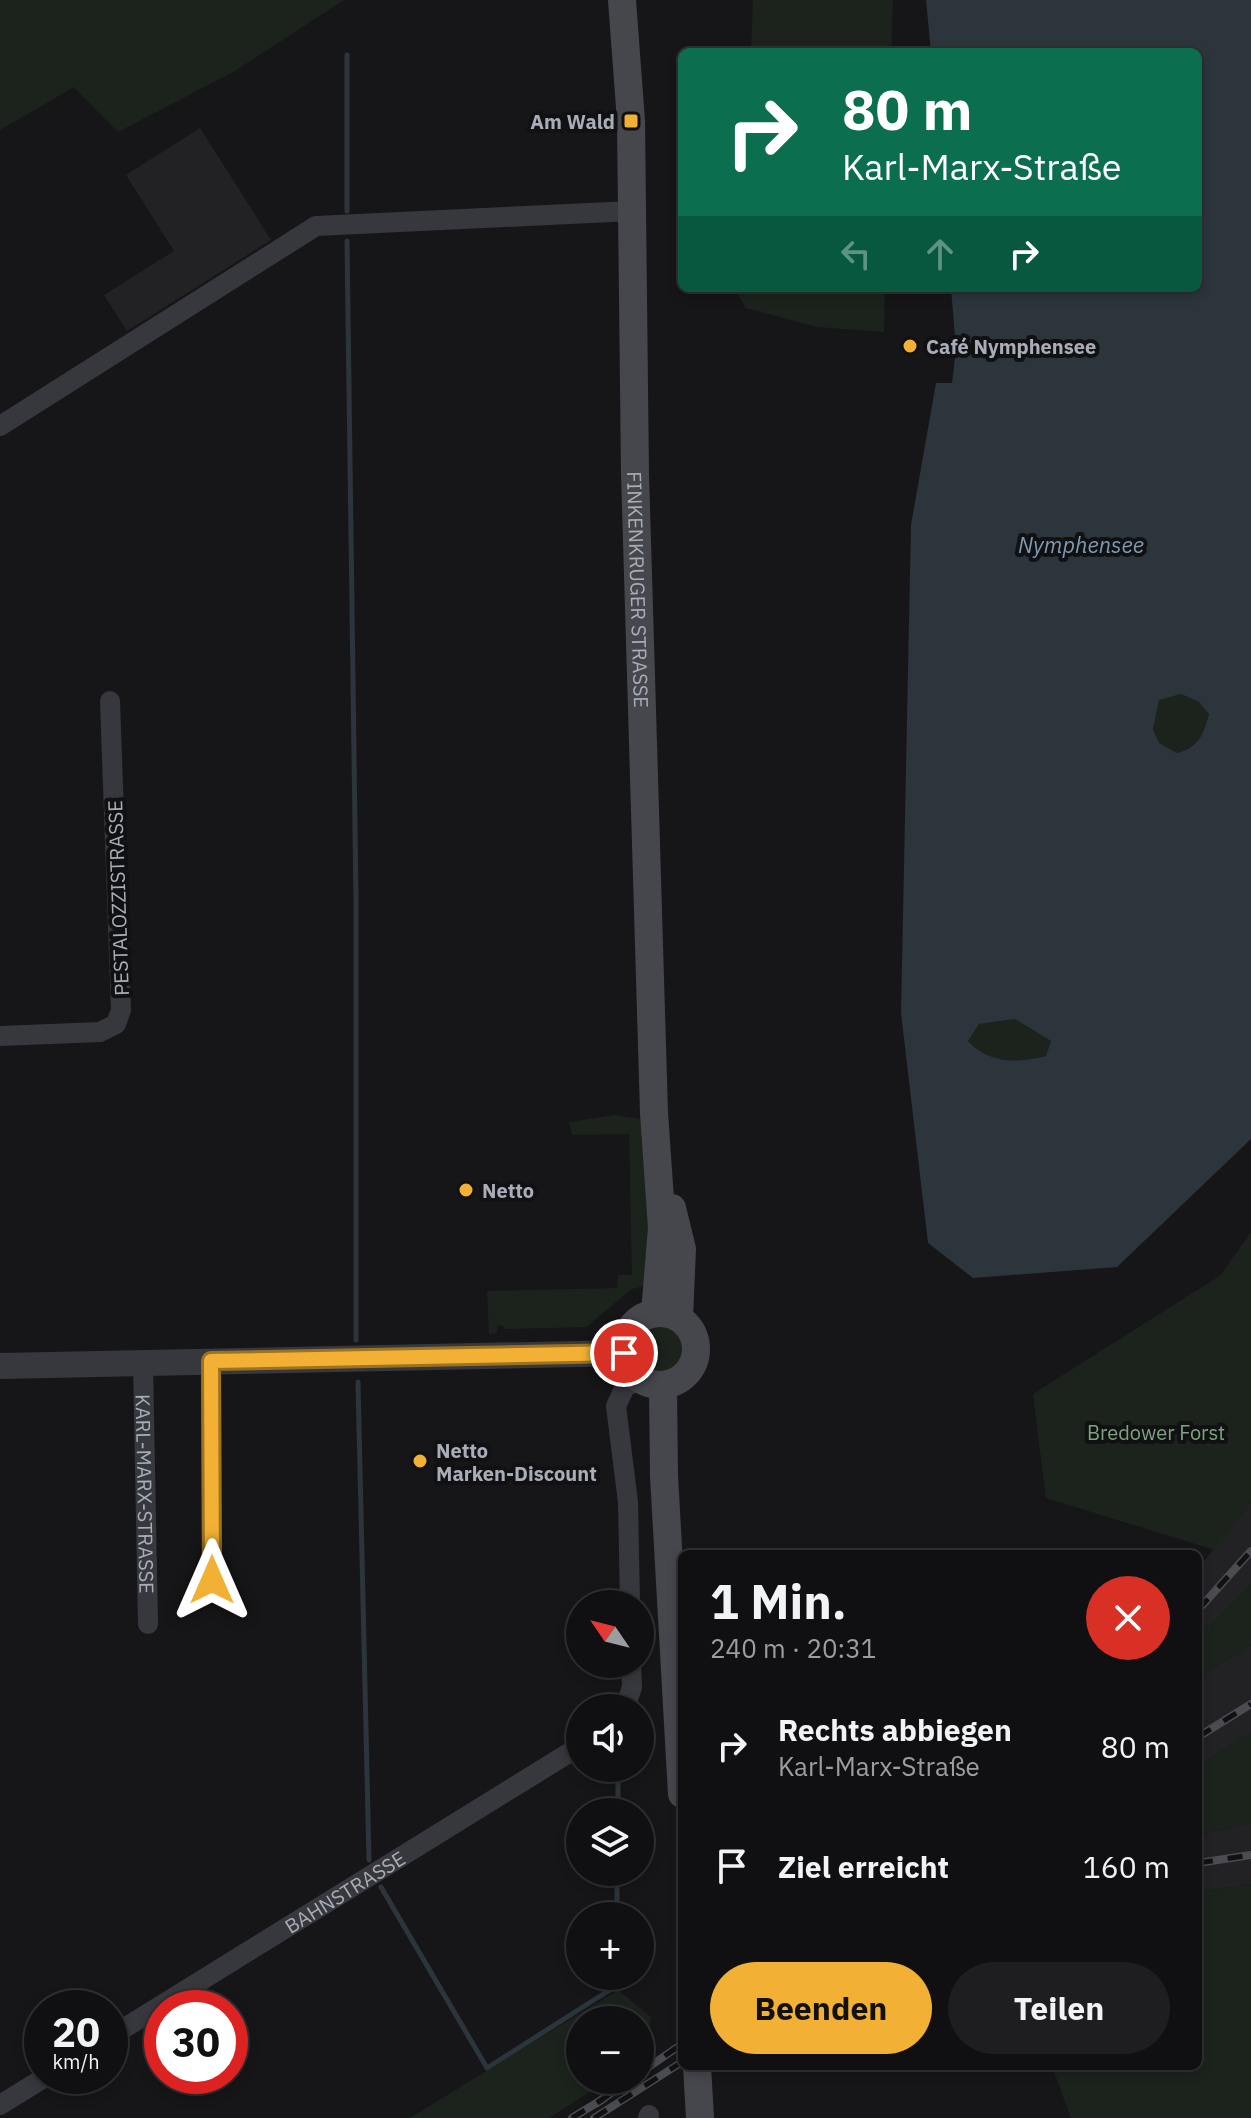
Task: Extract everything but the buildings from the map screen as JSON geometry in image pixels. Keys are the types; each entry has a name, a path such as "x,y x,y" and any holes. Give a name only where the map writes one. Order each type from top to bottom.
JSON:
{"main road":[{"name":"FINKENKRUGER STRASSE","path":"622,0 631,121 635,474 658,1179 679,1229 667,1316"},
{"path":"667,1316 694,1334 696,1358 680,1380 652,1383 629,1368 624,1353 631,1327 667,1316"},
{"path":"652,1383 664,1476 678,1723"},
{"path":"697,2070 700,2109"}],"street":[{"path":"0,426 316,226 632,211"},
{"name":"PESTALOZZISTRASSE","path":"0,1036 100,1032 116,1024 121,1010 110,701"},
{"path":"0,1366 624,1353"},
{"path":"211,1361 212,1580"},
{"name":"KARL-MARX-STRASSE","path":"143,1362 148,1624"},
{"path":"630,1590 628,1502 616,1406 625,1387 652,1383"},
{"name":"BAHNSTRASSE","path":"128,2026 566,1755"},
{"path":"0,2105 24,2090"}],"shaded area":[{"path":"200,128 271,240 127,331 104,295 174,251 126,175"},
{"path":"1251,1503 1251,1584 1202,1635 1202,1564"},
{"path":"1251,1645 1251,1733 1202,1764 1202,1676"},
{"path":"1251,1823 1251,1884 1202,1891 1202,1834"}],"green space":[{"path":"0,0 344,0 235,71 118,132 74,87 0,130"},
{"path":"753,0 893,0 891,48 751,48"},
{"path":"736,292 885,292 884,332 817,327 746,308"},
{"path":"1181,694 1199,702 1209,714 1199,739 1177,753 1159,743 1153,729 1159,700"},
{"path":"1015,1019 1051,1041 1046,1056 1004,1060 985,1054 968,1041 979,1024"},
{"path":"616,1115 646,1120 652,1284 632,1289 586,1327 505,1329 497,1325 497,1333 489,1334 487,1291 617,1288 618,1275 632,1275 629,1134 572,1135 569,1122"},
{"name":"Bredower Forst","path":"1251,1232 1251,1503 1215,1550 1046,1498 1033,1394 1221,1275"},
{"path":"660,1324 679,1332 687,1351 679,1370 660,1378 641,1370 633,1351 641,1332"},
{"path":"1251,1584 1251,1645 1202,1676 1202,1635"},
{"path":"1251,1733 1251,1823 1202,1834 1202,1764"},
{"path":"1251,1884 1251,2118 1071,2118 1053,2070 1202,2070 1202,1891"},
{"path":"618,1990 638,2006 592,2006"},
{"path":"566,2022 566,2094 586,2094 549,2118 410,2118"}],"water":[{"name":"Nymphensee","path":"926,0 1251,0 1251,1139 1117,1267 973,1278 928,1243 901,1013 911,525 936,383 952,383 956,349 951,292 1202,292 1202,48 931,48","holes":["1181,694 1199,702 1209,714 1199,739 1177,753 1159,743 1153,729 1159,700","1015,1019 1051,1041 1046,1056 1025,1060 995,1058 976,1049 968,1041 979,1024"]}],"waterway":[{"path":"347,55 347,211"},
{"path":"347,241 356,900 356,1340"},
{"path":"358,1382 369,1860"},
{"path":"618,1782 618,1798"},
{"path":"617,1886 617,1902"},
{"path":"381,1887 487,2068 610,1990"}],"railway":[{"path":"1202,1606 1251,1551"},
{"path":"1202,1735 1251,1704"},
{"path":"1202,1862 1251,1855"},
{"path":"654,2063 678,2047"},
{"path":"594,2118 678,2065"},
{"path":"597,2103 610,2094"},
{"path":"572,2118 603,2099"}],"place":[{"name":"Am Wald","path":"631,121"},
{"name":"Café Nymphensee","path":"910,346"},
{"name":"Netto","path":"466,1190"},
{"name":"Netto Marken-Discount","path":"420,1461"}],"route":[{"path":"212,1580 211,1361 624,1353"}]}
